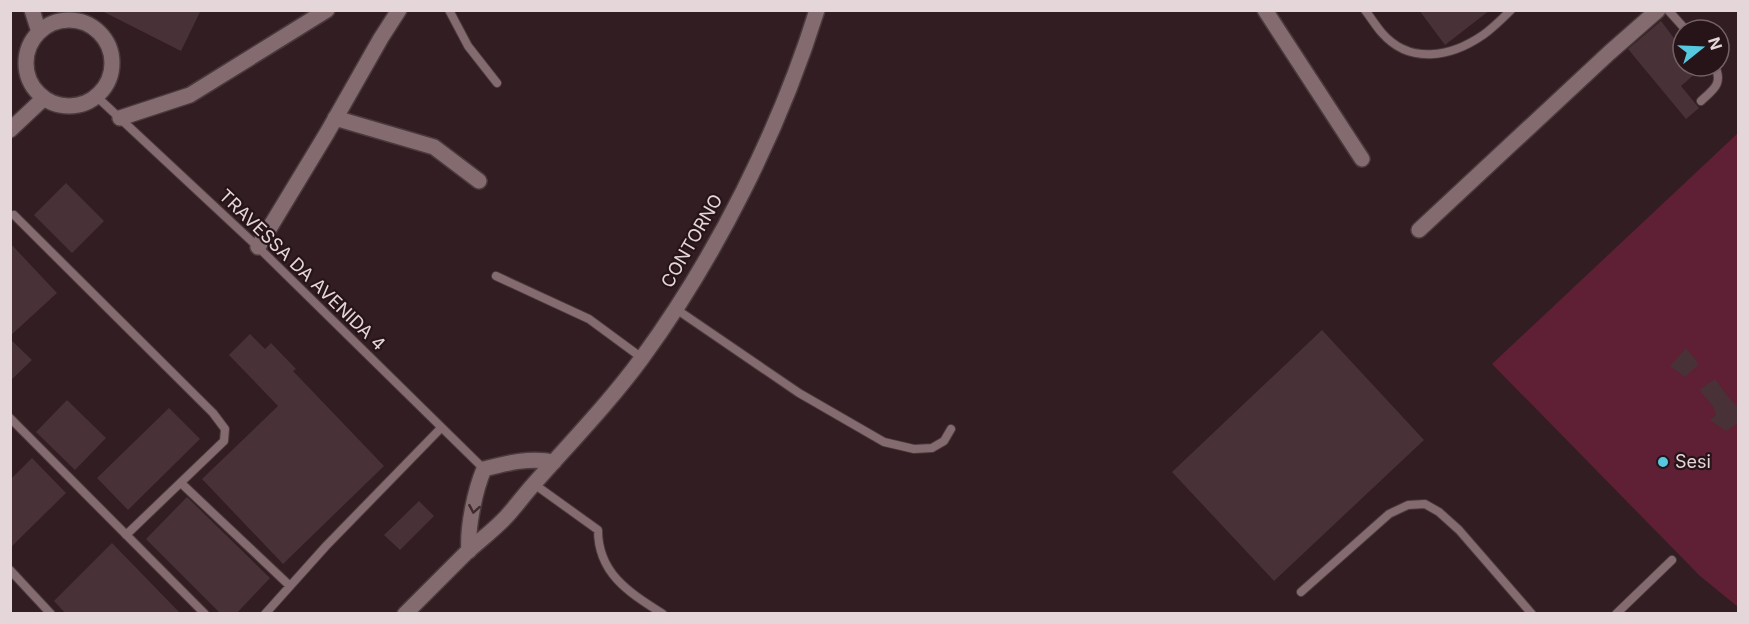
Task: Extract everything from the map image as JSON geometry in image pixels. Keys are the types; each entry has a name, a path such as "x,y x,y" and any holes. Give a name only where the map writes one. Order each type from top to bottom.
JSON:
{"street":[{"path":"32,10 39,32"},
{"path":"120,118 190,95 327,10"},
{"path":"258,246 399,10"},
{"name":"CONTORNO","path":"405,614 469,550 507,516 555,462 642,358 676,309 723,230 752,172 781,107 817,10"},
{"path":"1265,10 1362,159"},
{"path":"1419,230 1658,10"},
{"path":"61,20 75,20 89,24 100,33 108,45 112,59 111,73 105,86 96,96 84,103 70,106 57,104 44,98 34,88 28,75 26,61 29,47 39,32 48,25 61,20"},
{"path":"10,130 44,98"},
{"path":"335,118 434,147 479,181"},
{"path":"469,550 468,536 484,469 525,460 555,462"}],"lane":[{"path":"449,10 468,46 497,83"},
{"path":"1365,10 1382,33 1394,44 1419,55 1447,52 1472,42 1485,34 1511,10"},
{"path":"1701,101 1714,89 1719,78"},
{"name":"TRAVESSA DA AVENIDA 4","path":"96,96 258,246 484,469"},
{"path":"14,215 213,413 225,429 224,441 126,535"},
{"path":"496,276 589,319 642,358"},
{"path":"676,309 799,393 884,442 914,449 932,448 944,441 951,429"},
{"path":"10,418 205,614"},
{"path":"265,614 326,546 441,428"},
{"path":"181,483 290,586"},
{"path":"534,484 598,530 598,543 609,570 627,591 663,614"},
{"path":"1301,592 1389,514 1407,505 1425,504 1439,512 1459,530 1532,614"},
{"path":"1616,614 1671,560"},
{"path":"10,570 51,614"}],"shaded area":[{"name":"Sesi","path":"1738,133 1738,607 1700,576 1492,364"}],"building":[{"path":"100,10 201,10 181,51"},
{"path":"1419,10 1490,10 1445,45"},
{"path":"1661,21 1671,34 1671,78 1690,78 1681,86 1699,108 1686,119 1628,49"},
{"path":"66,183 104,221 72,253 34,215"},
{"path":"10,243 57,293 10,336"},
{"path":"1322,330 1424,440 1274,581 1172,472"},
{"path":"250,334 265,349 271,343 296,369 293,371 384,466 283,564 202,479 278,406 229,355"},
{"path":"10,339 32,360 10,381"},
{"path":"1686,348 1699,364 1685,377 1670,366"},
{"path":"1715,379 1738,407 1738,423 1726,431 1710,420 1716,415 1713,406 1699,390"},
{"path":"67,400 106,438 75,470 36,432"},
{"path":"169,408 200,439 128,510 97,478"},
{"path":"32,458 66,493 10,548 10,480"},
{"path":"187,497 270,578 236,614 221,614 146,539"},
{"path":"419,501 434,516 400,550 384,535"},
{"path":"112,543 181,614 66,614 54,601"}],"place":[{"name":"Sesi","path":"1663,462"}]}
